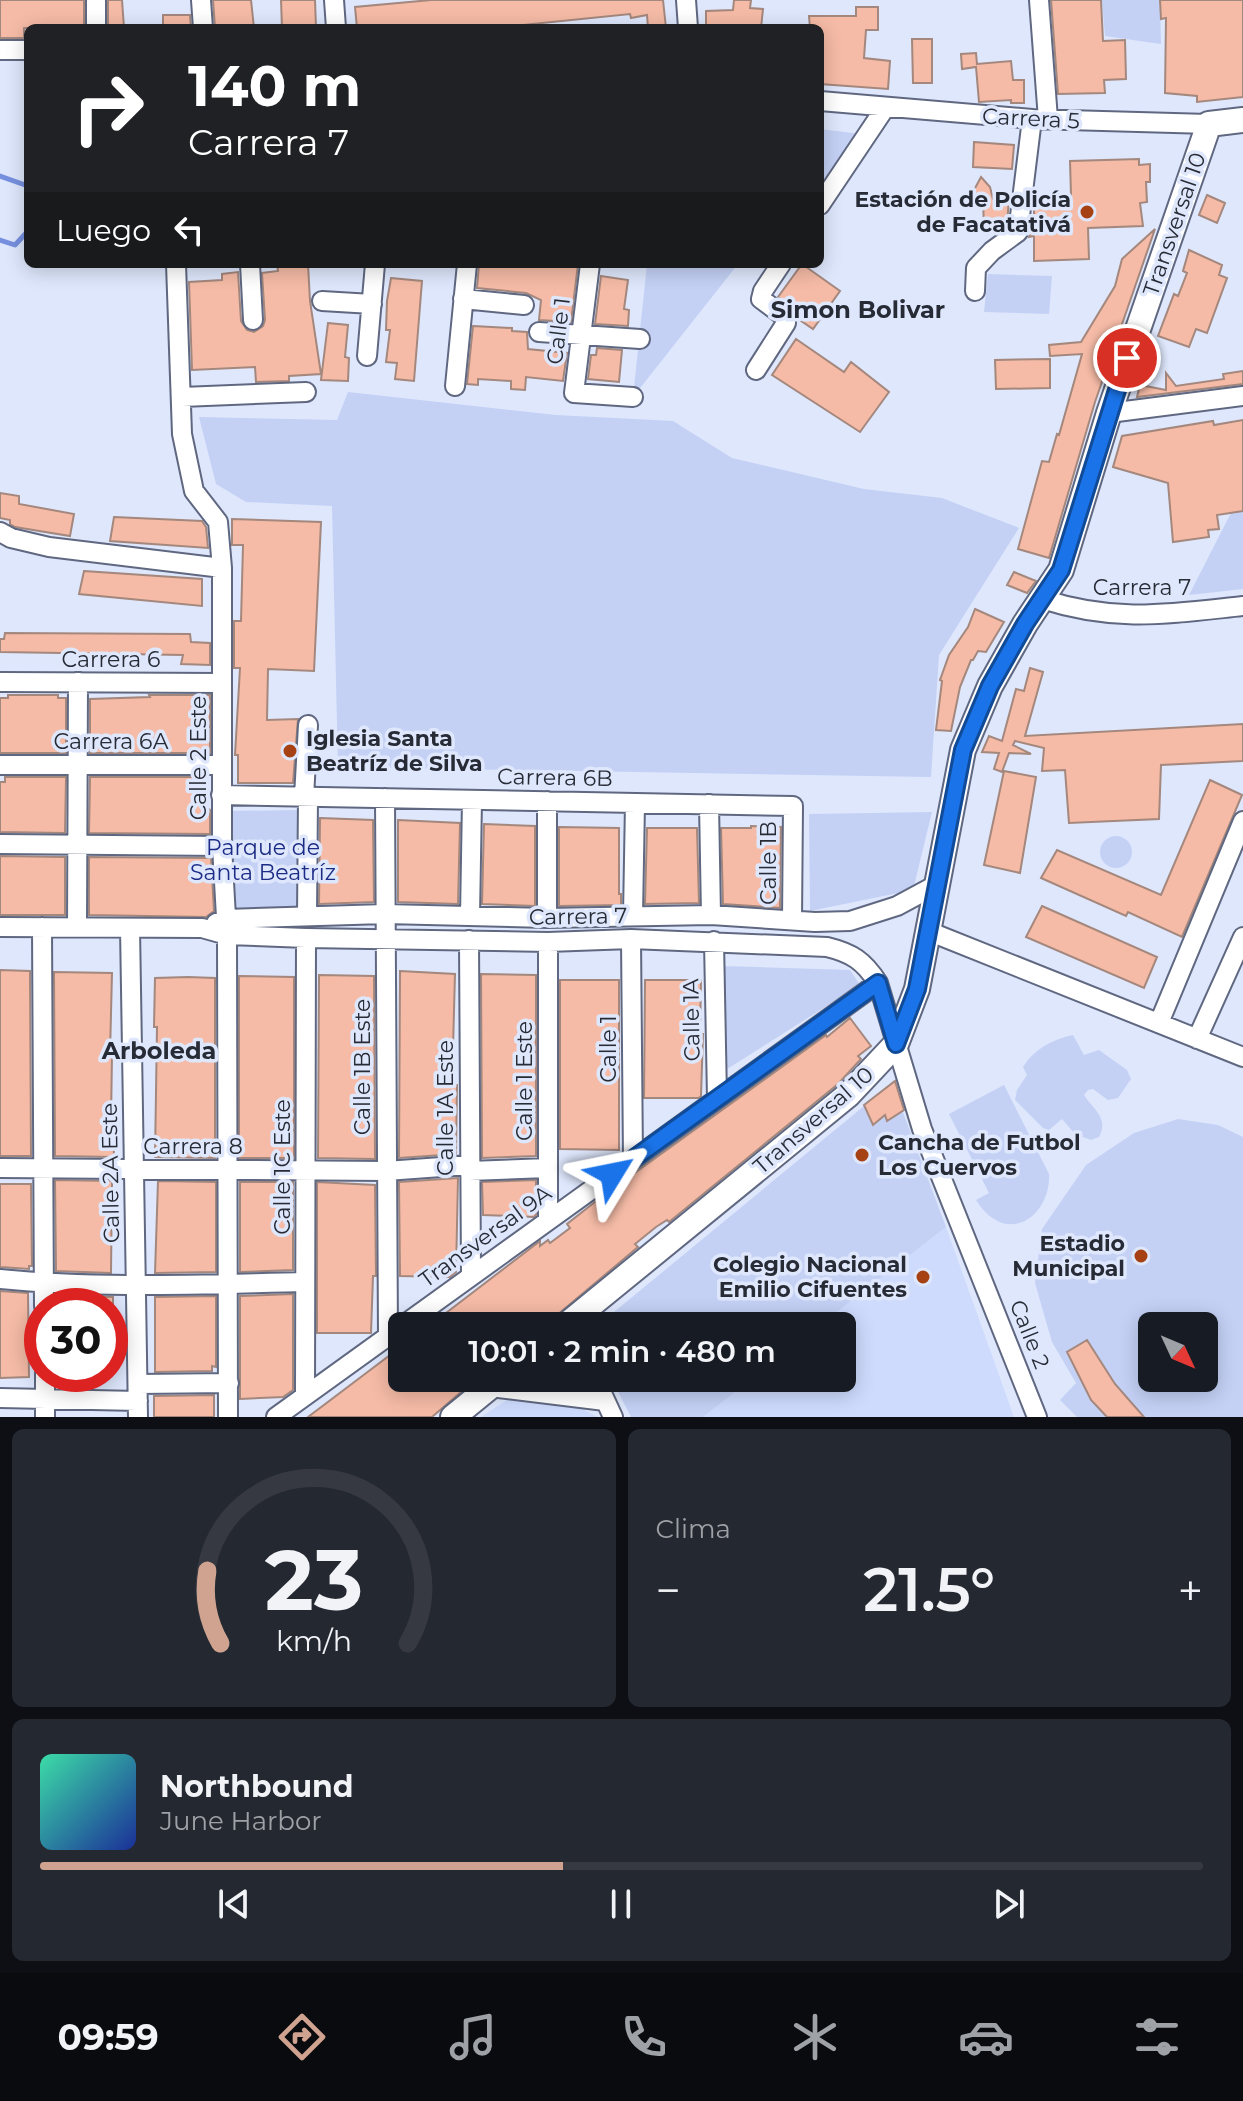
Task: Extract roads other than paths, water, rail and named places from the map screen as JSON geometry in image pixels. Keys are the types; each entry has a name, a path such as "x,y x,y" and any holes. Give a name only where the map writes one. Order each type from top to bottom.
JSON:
{"main road":[{"name":"Carrera 5","path":"1209,124 1243,120"},
{"name":"Transversal 10","path":"585,1312 848,1095 896,1044 917,989 963,750 990,686 1061,570 1109,413 1209,124"},
{"path":"453,1417 484,1392"}],"street":[{"path":"96,0 96,24"},
{"path":"201,0 203,24"},
{"path":"334,0 336,24"},
{"path":"686,0 688,24"},
{"path":"975,291 976,268 992,251 1018,232 1040,119 1039,0"},
{"path":"0,50 24,50"},
{"name":"Carrera 5","path":"824,101 1040,119 1209,124"},
{"path":"824,199 885,108"},
{"path":"176,268 182,397 306,392"},
{"path":"250,268 253,320"},
{"path":"367,356 375,268"},
{"path":"455,386 467,268"},
{"name":"Calle 1","path":"590,268 574,393 633,397"},
{"path":"756,370 786,323 785,317 761,299 778,268"},
{"path":"463,299 524,305"},
{"path":"322,301 372,304"},
{"path":"539,332 640,339"},
{"path":"1109,413 1243,396"},
{"name":"Calle 2 Este","path":"182,397 182,434 194,491 218,522 222,568 221,795 226,927 228,1417"},
{"path":"0,532 11,538 49,547 222,568"},
{"name":"Carrera 7","path":"1042,599 1077,610 1113,616 1164,615 1243,606"},
{"name":"Carrera 6","path":"0,682 222,683"},
{"path":"77,927 78,682"},
{"path":"307,916 308,725"},
{"name":"Carrera 6A","path":"0,765 221,765"},
{"name":"Carrera 6B","path":"221,795 793,806"},
{"name":"Calle 1B Este","path":"385,798 388,1336"},
{"path":"470,916 472,800"},
{"path":"547,801 547,918"},
{"path":"633,915 635,803"},
{"path":"709,804 711,915"},
{"name":"Calle 1B","path":"792,920 793,806"},
{"path":"1159,1023 1243,821"},
{"path":"0,844 222,846"},
{"name":"Carrera 7","path":"0,927 202,928 307,916 385,914 547,918 711,915 850,921 897,906 936,885"},
{"path":"42,927 44,1288"},
{"name":"Carrera 7","path":"226,927 306,938 548,942 631,939 827,947 844,951 867,966 878,983 896,1044"},
{"name":"Calle 2A Este","path":"130,928 138,1401"},
{"path":"928,931 1243,1057"},
{"path":"1197,1039 1243,937"},
{"name":"Calle 1C Este","path":"305,1395 306,938"},
{"name":"Calle 1","path":"631,939 633,1159"},
{"name":"Calle 1A Este","path":"469,940 471,1275"},
{"name":"Calle 1A","path":"714,941 717,1098"},
{"name":"Calle 1 Este","path":"548,942 548,1220"},
{"name":"Transversal 9A","path":"421,1312 878,983"},
{"name":"Calle 2","path":"896,1044 922,1129 1037,1417"},
{"name":"Carrera 8","path":"0,1168 306,1171 548,1168"},
{"path":"0,1279 136,1285 305,1282"},
{"name":"Transversal 9A","path":"276,1417 388,1336"},
{"path":"0,1398 45,1408 138,1401 229,1383"},
{"path":"538,1392 609,1409"}],"waterway":[{"path":"0,176 24,185"},
{"path":"0,240 15,245 24,235"}],"place":[{"name":"Estación de Policía de Facatativá","path":"1087,212"},
{"name":"Iglesia Santa Beatríz de Silva","path":"290,751"},
{"name":"Cancha de Futbol Los Cuervos","path":"862,1155"},
{"name":"Estadio Municipal","path":"1141,1256"},
{"name":"Colegio Nacional Emilio Cifuentes","path":"923,1277"}],"district":[{"name":"Simon Bolivar","path":"858,310"},
{"name":"Arboleda","path":"159,1051"}],"park label":[{"name":"Parque de Santa Beatríz","path":"263,860"}]}
